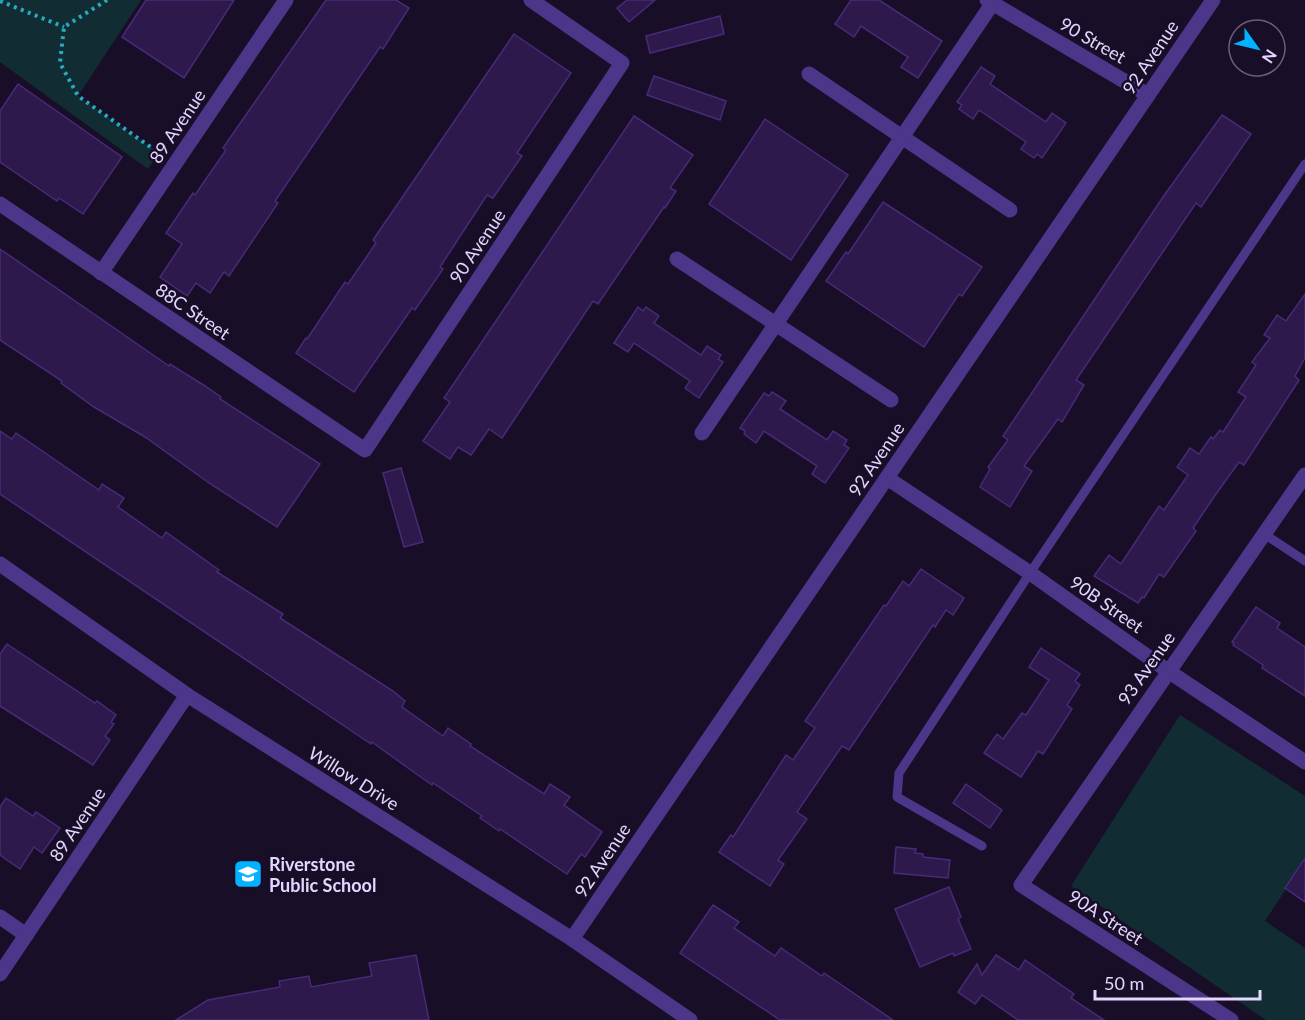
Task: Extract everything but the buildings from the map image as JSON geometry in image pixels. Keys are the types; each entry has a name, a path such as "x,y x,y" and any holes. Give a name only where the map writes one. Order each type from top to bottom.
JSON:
{"street":[{"name":"89 Avenue","path":"101,273 286,0"},
{"name":"90 Avenue","path":"365,450 622,63 531,0"},
{"name":"92 Avenue","path":"572,939 1213,0"},
{"name":"90 Street","path":"989,2 1148,95"},
{"path":"702,433 902,137 989,2"},
{"path":"809,74 1010,210"},
{"name":"88C Street","path":"0,204 365,450"},
{"path":"677,259 891,400"},
{"name":"93 Avenue","path":"1021,885 1167,671 1305,475"},
{"name":"90B Street","path":"886,478 1030,573 1167,671 1305,762"},
{"name":"Willow Drive","path":"0,564 187,695 572,939 690,1020"},
{"name":"89 Avenue","path":"0,974 187,695"},
{"name":"90A Street","path":"1021,885 1231,1020"},
{"path":"0,917 26,935"}],"lane":[{"path":"982,846 897,797 899,773 1030,573 1305,164"},
{"path":"1264,534 1305,561"}],"path":[{"path":"0,0 64,27"},
{"path":"64,27 107,0"},
{"path":"64,27 60,63 78,96 159,153"}],"green space":[{"path":"0,0 141,0 78,96 159,153 148,169 0,62"},
{"path":"1180,715 1305,796 1305,860 1265,921 1305,948 1305,1020 1266,1020 1071,886"}],"place":[{"name":"Riverstone Public School","path":"248,874"}]}
